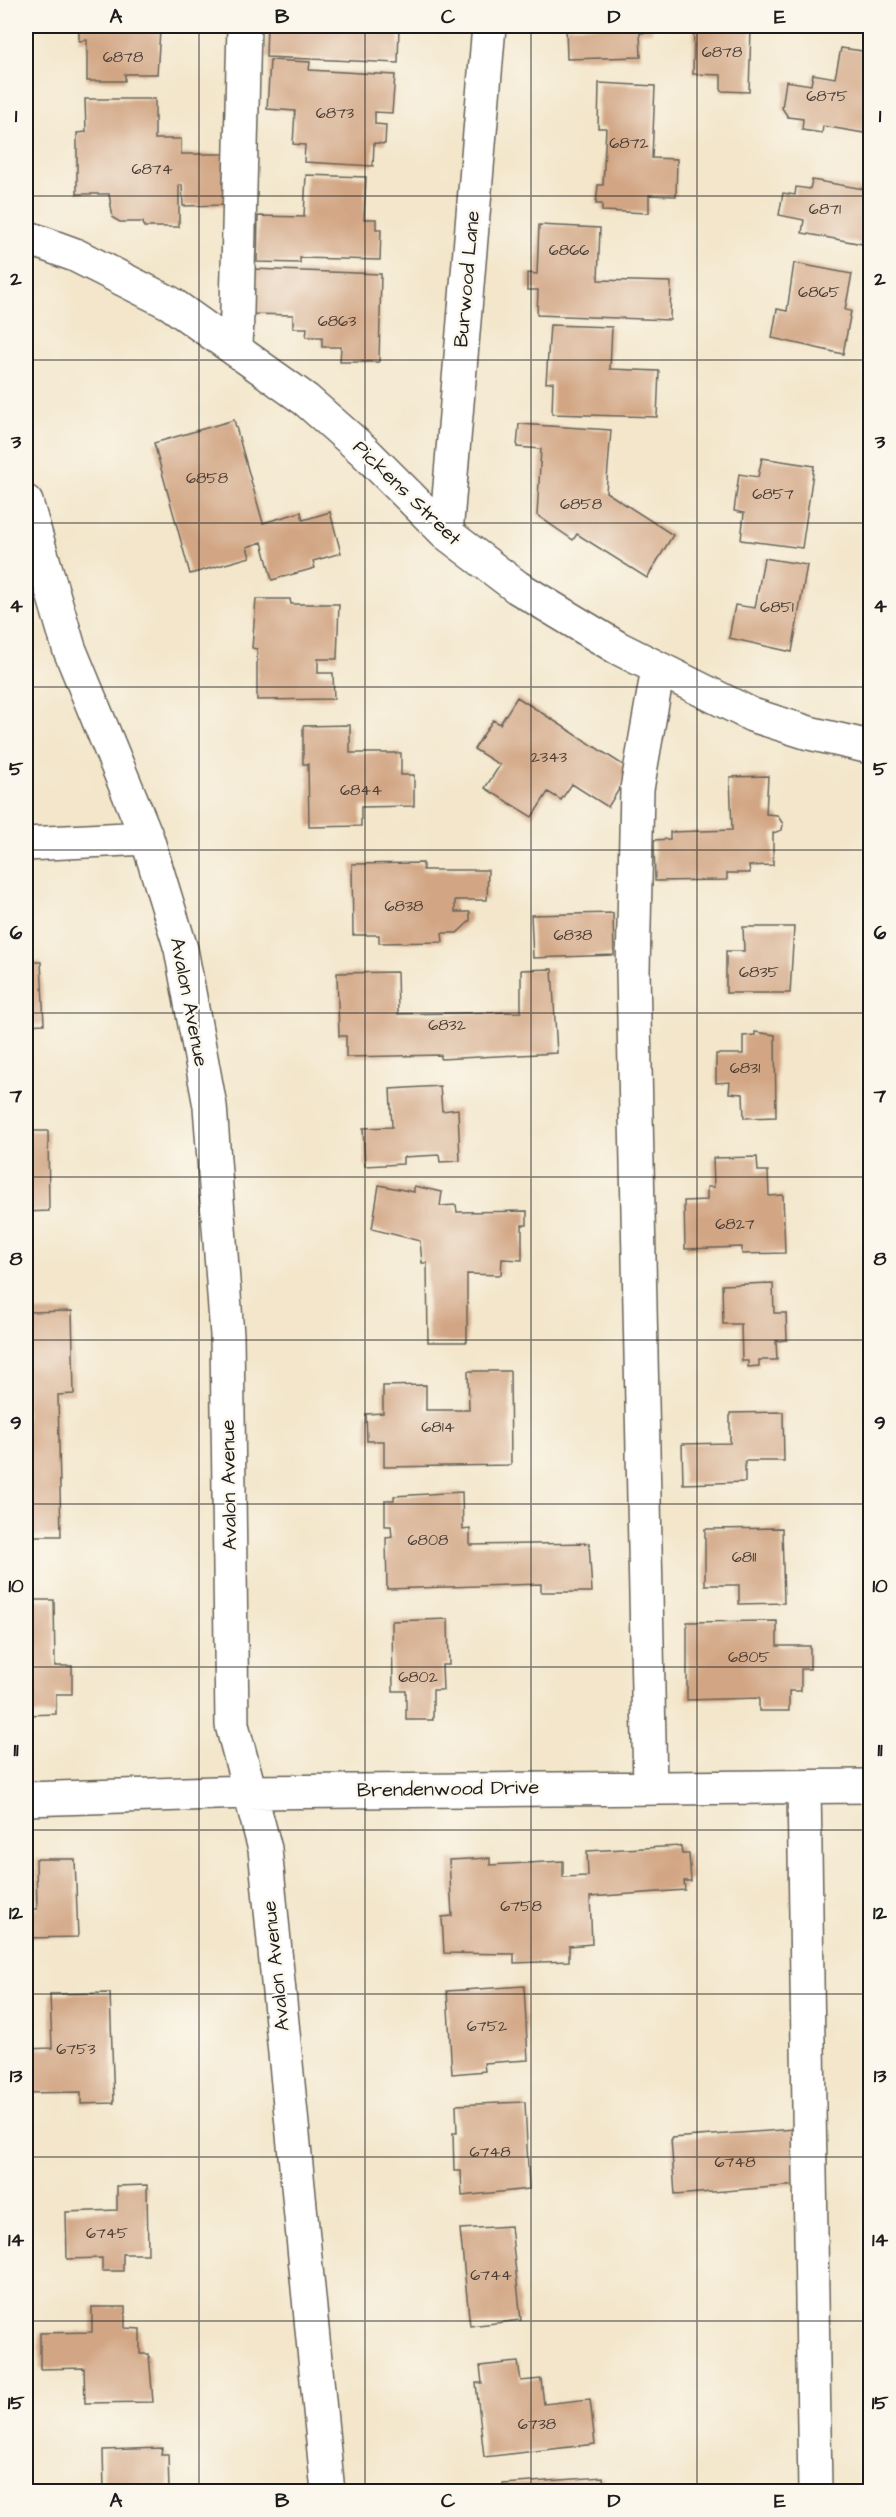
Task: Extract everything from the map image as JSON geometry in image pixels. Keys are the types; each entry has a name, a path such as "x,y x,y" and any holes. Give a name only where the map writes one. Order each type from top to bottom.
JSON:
{"street":[{"path":"236,350 244,26"},
{"name":"Burwood Lane","path":"446,533 489,26"},
{"name":"Pickens Street","path":"26,237 75,255 170,303 236,350 306,400 364,451 446,533 517,587 618,648 752,715 809,733 870,747"},
{"name":"Avalon Avenue","path":"26,502 69,648 147,838 181,949 210,1106 227,1335 232,1725 265,1849 328,2492"},
{"path":"650,1786 633,971 637,789 658,669"},
{"path":"26,844 147,838"},
{"name":"Brendenwood Drive","path":"26,1799 248,1792 650,1786 870,1786"},
{"path":"804,1787 815,2492"}],"building":[{"path":"79,26 168,26 167,31 160,31 157,74 125,74 125,81 87,81 87,40 79,41"},
{"path":"267,26 399,26 398,63 266,57"},
{"path":"566,26 652,26 652,32 640,33 641,57 567,59"},
{"path":"694,26 737,26 737,29 751,29 749,92 721,91 721,75 693,74"},
{"path":"841,48 870,52 870,134 823,126 822,133 802,130 803,119 788,117 782,108 786,81 811,85 813,74 835,78"},
{"path":"270,60 310,62 309,70 395,75 392,113 375,112 375,124 386,125 385,144 374,143 373,166 304,162 305,145 293,144 295,111 267,109"},
{"path":"599,83 655,86 652,158 677,159 676,196 649,195 649,213 602,211 602,204 596,204 598,185 603,185 606,128 598,128"},
{"path":"85,99 155,99 155,139 181,139 181,154 226,154 226,205 183,206 182,185 179,185 179,227 144,227 143,222 120,222 113,218 109,194 77,194 77,133 86,132"},
{"path":"306,175 366,177 364,219 376,219 376,229 381,229 380,260 300,258 300,263 257,262 258,216 304,217"},
{"path":"812,180 870,190 863,244 802,233 804,220 779,215 783,193 795,195 796,187 810,189"},
{"path":"539,225 600,228 598,280 671,282 670,320 537,315 538,290 527,290 527,273 537,274"},
{"path":"794,263 852,274 845,310 851,311 843,354 772,338 777,309 787,311"},
{"path":"253,269 381,274 379,362 340,362 341,347 322,347 322,337 306,337 307,328 293,328 293,315 252,314"},
{"path":"550,325 612,327 610,369 659,371 657,417 552,414 553,382 546,383"},
{"path":"234,420 263,523 301,512 303,520 330,512 341,553 313,561 315,568 272,580 262,542 247,547 250,557 190,574 154,443"},
{"path":"519,424 611,430 606,492 673,535 647,578 577,534 573,540 537,515 541,449 517,447"},
{"path":"762,458 814,466 802,548 741,540 744,513 734,511 739,474 758,477"},
{"path":"764,558 807,565 792,652 729,638 735,605 755,608"},
{"path":"256,599 290,599 291,604 339,604 337,659 318,659 318,673 333,673 334,699 257,700 257,649 252,648"},
{"path":"517,697 631,770 608,807 572,784 561,800 548,792 532,817 485,788 500,765 474,749 493,720 500,724"},
{"path":"350,725 350,753 401,753 401,775 414,775 414,806 361,807 361,826 309,827 308,764 303,764 303,726"},
{"path":"768,776 766,814 777,815 783,824 782,830 773,833 773,865 749,866 750,873 727,873 727,880 655,881 654,840 670,839 670,832 732,830 730,777"},
{"path":"423,863 423,870 488,870 487,900 455,900 455,912 470,912 470,921 457,933 442,933 443,942 379,943 379,935 353,935 352,864"},
{"path":"613,913 614,955 533,958 531,915"},
{"path":"743,927 794,927 790,993 726,993 726,951 744,951"},
{"path":"26,932 30,932 32,962 41,962 44,1024 26,1025"},
{"path":"552,969 557,1053 441,1059 441,1055 346,1057 346,1036 339,1036 337,973 397,972 398,1014 521,1012 521,970"},
{"path":"755,1032 775,1035 776,1117 744,1118 743,1094 729,1093 730,1082 716,1083 716,1054 743,1054 743,1036 755,1035"},
{"path":"26,1035 29,1035 31,1074 26,1074"},
{"path":"440,1086 442,1111 458,1109 460,1161 440,1162 439,1155 403,1157 403,1164 365,1166 363,1128 392,1127 390,1089"},
{"path":"26,1131 48,1131 49,1211 26,1212"},
{"path":"757,1157 758,1171 768,1171 769,1196 783,1195 785,1253 742,1254 742,1247 685,1249 684,1201 707,1200 707,1187 714,1187 713,1158"},
{"path":"379,1185 414,1192 414,1186 442,1192 440,1206 456,1205 457,1212 527,1211 527,1225 522,1225 522,1260 502,1259 501,1275 467,1274 467,1342 428,1342 427,1263 422,1263 420,1241 372,1229"},
{"path":"773,1283 774,1313 786,1313 787,1340 776,1341 777,1360 759,1360 759,1366 748,1367 748,1361 742,1361 741,1324 723,1324 722,1285"},
{"path":"72,1311 74,1394 58,1395 61,1536 26,1536 26,1312"},
{"path":"468,1371 510,1371 511,1465 384,1467 384,1441 367,1441 366,1414 383,1413 383,1386 426,1385 426,1410 469,1410"},
{"path":"783,1412 784,1461 745,1461 745,1482 683,1484 682,1444 730,1443 730,1413"},
{"path":"462,1492 463,1530 470,1529 470,1545 589,1543 592,1592 541,1592 541,1584 387,1589 386,1538 392,1537 391,1526 385,1526 385,1500 394,1500 394,1496"},
{"path":"782,1528 784,1603 739,1604 739,1585 705,1585 705,1529"},
{"path":"26,1600 54,1600 55,1666 72,1666 72,1694 56,1694 56,1714 26,1715"},
{"path":"448,1619 449,1665 442,1665 443,1690 433,1690 433,1720 406,1720 406,1691 393,1691 392,1621"},
{"path":"777,1621 777,1646 810,1646 810,1669 801,1669 801,1691 789,1691 789,1711 759,1711 759,1698 687,1700 687,1622"},
{"path":"681,1846 682,1854 689,1854 691,1881 684,1881 685,1890 590,1897 592,1944 569,1946 569,1961 514,1963 514,1954 444,1953 442,1917 452,1916 449,1860 490,1858 490,1865 563,1861 563,1877 588,1876 587,1851"},
{"path":"36,1859 75,1859 78,1937 26,1938 26,1909 37,1909"},
{"path":"524,1986 528,2060 484,2063 485,2071 452,2074 447,1991"},
{"path":"110,1993 114,2103 81,2104 81,2092 27,2093 26,2049 52,2048 50,1994"},
{"path":"525,2102 529,2189 462,2196 461,2171 454,2171 453,2133 457,2133 456,2105"},
{"path":"795,2129 799,2185 675,2195 671,2138"},
{"path":"147,2185 148,2254 123,2254 123,2271 102,2271 102,2258 67,2259 66,2212 117,2210 117,2186"},
{"path":"511,2226 521,2320 470,2326 460,2229"},
{"path":"92,2307 125,2307 125,2328 140,2329 140,2354 149,2354 153,2402 85,2403 84,2368 40,2369 40,2333 92,2332"},
{"path":"518,2362 521,2381 541,2379 544,2404 590,2399 595,2444 484,2457 476,2383 482,2383 480,2366"},
{"path":"162,2448 161,2454 168,2454 169,2492 104,2492 103,2450"},
{"path":"603,2477 604,2492 503,2492 503,2484"}]}
